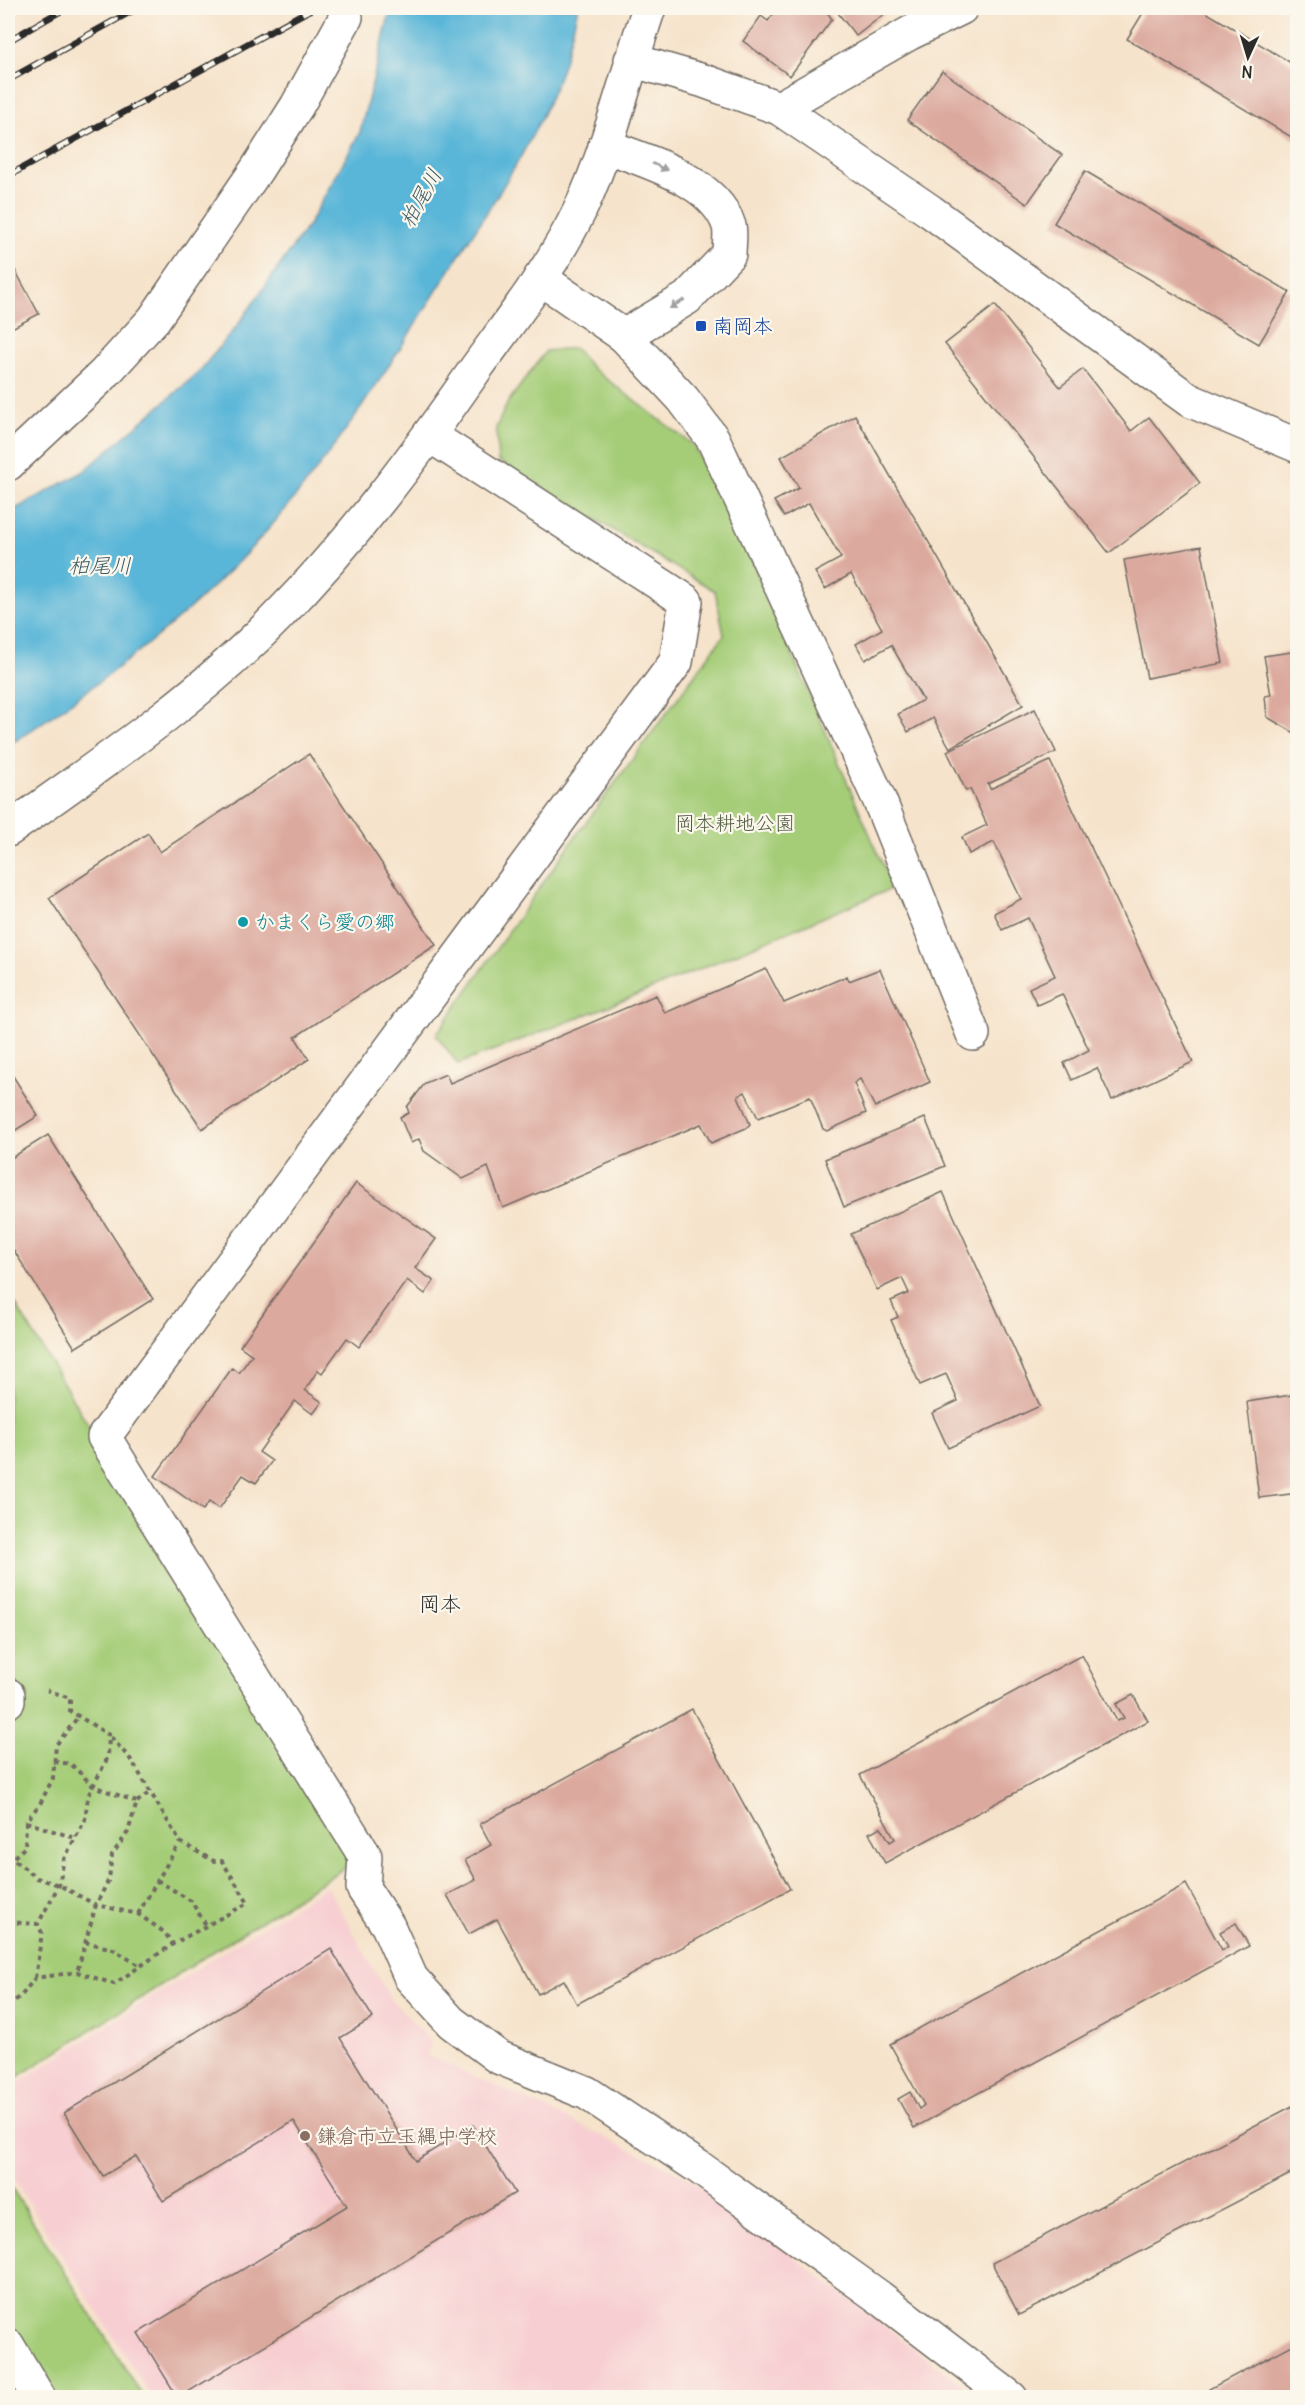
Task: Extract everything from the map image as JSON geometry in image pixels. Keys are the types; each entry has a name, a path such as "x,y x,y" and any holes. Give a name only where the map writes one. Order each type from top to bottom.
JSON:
{"street":[{"path":"8,830 195,693 276,618 369,515 429,435 540,278 579,211 605,146 649,8"},
{"path":"778,108 910,33 961,8"},
{"path":"8,464 103,375 153,319 257,169 297,106 346,17"},
{"path":"631,60 704,81 778,108 930,211 1189,400 1298,446"},
{"path":"605,146 660,166 707,192 729,226 729,254 687,298 624,336"},
{"path":"540,278 624,336 683,399 713,439 879,799 973,1034"},
{"path":"429,435 686,601 676,662 356,1099 104,1437 364,1856 363,1888 388,1926 411,1978 451,2022 498,2058 587,2093 688,2160 879,2297 1011,2397"},
{"path":"8,2346 39,2397"}],"path":[{"path":"8,1697 34,1685 70,1698 70,1711 109,1735 132,1761 180,1842 214,1861 222,1861 248,1903 173,1944 114,1984 76,1972 34,1978"},
{"path":"14,1857 25,1847 26,1822 41,1802 53,1778 56,1745 78,1717"},
{"path":"38,1924 59,1885 64,1859 85,1820 88,1796 108,1757 109,1735"},
{"path":"54,1762 71,1764 93,1786 137,1802"},
{"path":"76,1972 96,1905 109,1879 112,1855 129,1832 137,1802 150,1792"},
{"path":"26,1822 75,1838"},
{"path":"138,1914 180,1842"},
{"path":"8,1855 14,1857 37,1878 59,1885 96,1905 138,1914 164,1932 173,1944"},
{"path":"157,1880 191,1901 206,1925"},
{"path":"8,1922 38,1924"},
{"path":"8,2006 21,1996 34,1978 41,1951 42,1934 38,1924"},
{"path":"85,1942 113,1948 140,1966"}],"shaded area":[{"name":"鎌倉市立玉縄中学校","path":"327,1886 391,2000 432,2042 426,2055 532,2102 690,2178 978,2397 151,2397 8,2170 8,2089"}],"green space":[{"name":"岡本耕地公園","path":"574,348 592,368 693,445 738,529 893,888 635,996 458,1064 436,1035 573,840 724,635 715,591 498,461 496,428 508,402 546,351"},
{"path":"8,1292 353,1862 8,2083"},
{"path":"8,2182 143,2397 8,2397"}],"water":[{"name":"柏尾川","path":"391,8 578,8 562,68 539,123 525,149 388,367 306,484 253,546 189,609 119,667 8,746 8,513 83,472 198,373 237,326 309,224 360,132"}],"building":[{"path":"778,8 824,8 832,19 790,76 743,41 761,16 768,21"},
{"path":"834,8 887,8 889,10 856,36"},
{"path":"1146,8 1199,8 1298,67 1298,141 1127,39"},
{"path":"942,71 1062,155 1027,204 907,120"},
{"path":"1085,171 1290,292 1259,344 1054,223"},
{"path":"8,260 39,314 8,330"},
{"path":"995,305 1060,387 1083,369 1131,431 1149,417 1200,483 1109,553 945,344"},
{"path":"855,415 1023,705 950,748 933,718 908,732 898,714 923,700 891,645 865,660 856,644 882,629 851,574 825,589 815,572 841,558 809,503 784,517 774,501 799,488 781,457"},
{"path":"1201,546 1223,663 1147,678 1124,560"},
{"path":"1298,651 1298,735 1267,717 1265,696 1271,695 1264,656"},
{"path":"1035,709 1056,752 988,784 990,789 1050,761 1193,1062 1112,1100 1097,1068 1072,1080 1064,1063 1089,1050 1062,994 1037,1005 1029,988 1055,976 1028,918 1002,930 994,913 1021,899 994,842 969,854 962,837 987,825 970,789 966,791 947,751"},
{"name":"かまくら愛の郷","path":"309,754 436,945 295,1037 309,1059 202,1129 49,898 148,833 160,852"},
{"path":"766,969 784,1003 847,976 849,981 880,969 930,1082 875,1107 860,1079 854,1083 866,1113 827,1131 823,1129 810,1097 758,1118 745,1092 738,1096 750,1124 746,1128 711,1143 701,1124 503,1208 488,1167 463,1179 424,1151 419,1139 411,1143 400,1117 409,1113 407,1107 425,1083 446,1074 450,1083 656,995 665,1013"},
{"path":"8,1068 38,1116 8,1135"},
{"path":"925,1118 945,1166 844,1207 825,1159"},
{"path":"48,1135 153,1299 75,1348 8,1241 8,1160"},
{"path":"356,1183 436,1239 415,1268 434,1281 425,1294 407,1280 359,1347 347,1338 322,1373 318,1370 305,1390 322,1402 313,1414 295,1401 259,1452 272,1461 256,1483 243,1475 219,1509 209,1502 203,1510 155,1476 232,1368 239,1373 252,1355 240,1346"},
{"path":"943,1192 1040,1406 948,1448 932,1413 958,1401 946,1374 920,1385 891,1320 898,1317 891,1301 909,1293 902,1278 877,1290 851,1234"},
{"path":"1298,1394 1298,1493 1259,1498 1247,1402"},
{"path":"1082,1655 1117,1721 1124,1718 1116,1704 1133,1695 1148,1721 885,1863 869,1833 881,1827 890,1842 895,1839 860,1775"},
{"path":"692,1709 790,1889 577,2004 564,1980 538,1994 497,1919 469,1934 447,1895 476,1880 465,1860 491,1845 480,1824"},
{"path":"1186,1884 1222,1950 1228,1947 1220,1932 1236,1923 1249,1946 914,2128 898,2099 910,2092 919,2109 924,2105 890,2044"},
{"path":"331,1949 373,2018 340,2038 416,2161 473,2125 515,2193 178,2398 138,2333 347,2206 294,2121 163,2201 136,2156 103,2176 64,2113"},
{"path":"1298,2103 1298,2170 1019,2315 992,2263"},
{"path":"1298,2342 1298,2398 1213,2398 1209,2389"}],"railway":[{"path":"8,41 66,8"},
{"path":"8,80 137,8"},
{"path":"8,176 313,8"}],"place":[{"name":"南岡本","path":"701,326"},
{"name":"かまくら愛の郷","path":"243,922"},
{"name":"鎌倉市立玉縄中学校","path":"305,2136"}],"district":[{"name":"岡本","path":"440,1604"}]}
